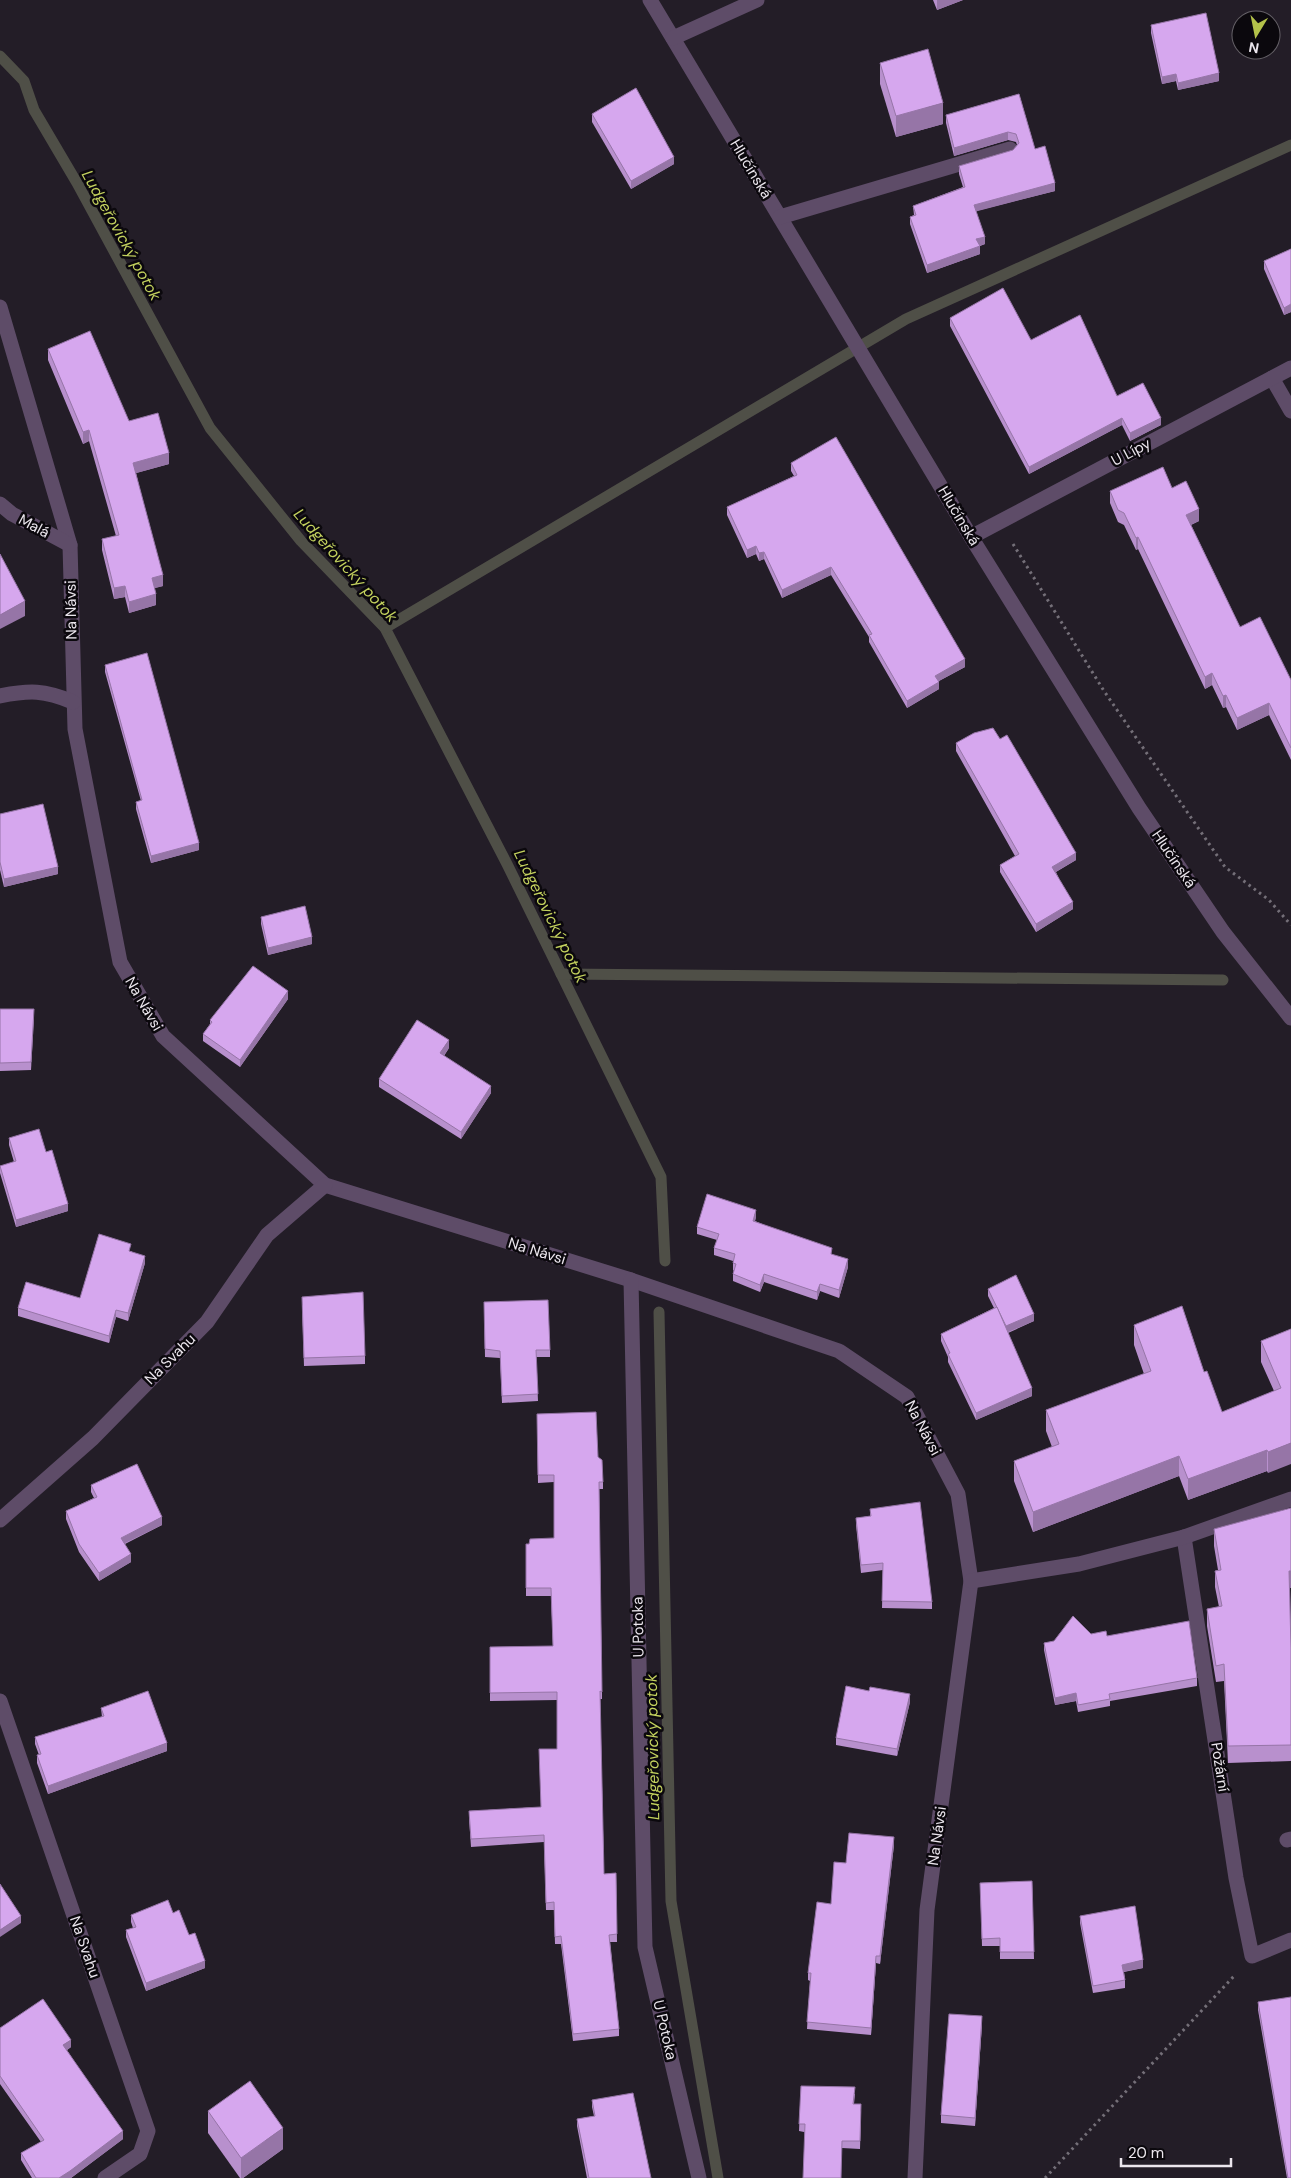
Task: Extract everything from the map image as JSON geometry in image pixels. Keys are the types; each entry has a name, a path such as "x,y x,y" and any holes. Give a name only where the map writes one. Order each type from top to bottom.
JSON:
{"street":[{"name":"Hlučínská","path":"650,0 971,537 1139,808 1223,932 1291,1018"},
{"path":"673,38 757,0"},
{"path":"780,217 1010,149"},
{"name":"Na Návsi","path":"0,307 70,545 75,730 120,962 163,1036 325,1185 631,1280 839,1351 907,1396 958,1494 971,1581 927,1910 915,2178"},
{"name":"U Lípy","path":"971,537 1291,368"},
{"path":"1272,378 1291,411"},
{"name":"Malá","path":"0,504 12,514 70,545"},
{"path":"0,696 19,692 49,692 73,702"},
{"name":"Na Svahu","path":"0,1520 93,1438 207,1322 267,1235 325,1185"},
{"name":"U Potoka","path":"631,1280 645,1947 700,2178"},
{"path":"971,1581 1079,1564 1184,1537 1291,1499"},
{"name":"Požární","path":"1184,1537 1236,1878 1252,1956"},
{"name":"Na Svahu","path":"0,1701 148,2131 140,2154 105,2178"},
{"path":"1252,1956 1291,1940"}],"path":[{"path":"1000,522 1104,690 1225,866 1269,900 1291,925"},
{"path":"1044,2178 1252,1956"}],"building":[{"path":"1206,13 1219,73 1178,83 1176,74 1162,77 1151,25"},
{"path":"928,49 943,103 896,116 880,63"},
{"path":"636,88 674,157 631,181 592,114"},
{"path":"1019,94 1035,149 1045,146 1055,183 974,205 985,237 976,239 980,246 927,265 910,217 916,215 913,206 965,187 959,166 1013,150 1019,143 1016,134 1008,132 954,148 946,115"},
{"path":"1291,249 1291,304 1284,308 1264,261"},
{"path":"1003,288 1031,340 1080,315 1117,396 1143,383 1161,418 1130,433 1122,418 1029,467 950,318"},
{"path":"90,331 129,421 158,413 169,453 133,463 163,575 152,578 156,594 129,602 125,586 114,588 102,539 119,535 89,430 83,432 48,349"},
{"path":"836,437 965,659 935,676 939,682 907,701 869,635 872,634 831,567 782,590 764,552 759,553 756,546 747,550 727,507 797,475 791,463"},
{"path":"1163,467 1172,488 1186,481 1199,509 1186,515 1240,627 1260,617 1291,680 1291,748 1269,703 1237,718 1226,695 1223,696 1212,673 1205,677 1138,537 1136,538 1124,513 1118,510 1110,491"},
{"path":"0,554 25,601 0,615"},
{"path":"147,653 199,843 151,856 136,802 142,800 105,665"},
{"path":"993,728 1000,739 1007,735 1076,853 1052,867 1073,902 1036,924 1000,865 1019,854 956,743 974,733"},
{"path":"43,804 58,867 4,879 0,862 0,814"},
{"path":"305,906 312,937 268,948 261,917"},
{"path":"253,966 288,991 240,1060 203,1034 212,1022 210,1020"},
{"path":"0,1009 34,1009 31,1062 0,1063"},
{"path":"417,1020 449,1040 440,1053 491,1086 461,1132 379,1079"},
{"path":"39,1129 46,1152 52,1150 68,1204 16,1220 0,1166 16,1161 9,1138"},
{"path":"707,1194 756,1210 753,1221 832,1248 831,1254 848,1259 839,1290 820,1284 817,1292 764,1274 760,1285 733,1274 736,1264 733,1263 735,1254 714,1248 719,1234 697,1227"},
{"path":"99,1234 131,1244 129,1251 145,1256 128,1313 116,1310 109,1336 18,1308 26,1282 80,1298"},
{"path":"1016,1275 1034,1314 1006,1326 988,1289"},
{"path":"363,1292 365,1356 304,1358 302,1297"},
{"path":"548,1300 550,1350 536,1350 538,1394 502,1396 500,1351 485,1349 484,1302"},
{"path":"1182,1306 1204,1372 1207,1371 1222,1412 1281,1388 1261,1341 1291,1329 1291,1443 1188,1479 1179,1456 1033,1512 1014,1461 1059,1444 1046,1410 1151,1371 1134,1325"},
{"path":"997,1307 1032,1388 976,1413 948,1354 950,1353 941,1334"},
{"path":"596,1412 598,1457 602,1460 603,1482 599,1482 602,1692 600,1691 604,1874 616,1873 617,1934 609,1935 619,2029 573,2034 561,1936 555,1937 554,1902 546,1903 544,1835 471,1839 469,1811 541,1807 539,1749 557,1749 557,1692 490,1693 490,1647 553,1646 551,1588 526,1588 526,1544 529,1544 530,1539 554,1538 554,1475 538,1475 537,1414"},
{"path":"137,1464 162,1517 121,1538 131,1554 99,1573 79,1544 66,1511 97,1497 91,1485"},
{"path":"920,1502 932,1602 882,1601 883,1563 861,1565 856,1518 871,1516 870,1509"},
{"path":"1291,1508 1291,1571 1289,1571 1291,1745 1228,1746 1224,1664 1216,1666 1207,1609 1222,1606 1215,1571 1221,1570 1214,1529"},
{"path":"1073,1616 1091,1634 1106,1631 1107,1636 1189,1621 1197,1678 1109,1694 1110,1699 1078,1705 1076,1693 1055,1698 1044,1643 1054,1641"},
{"path":"846,1686 869,1691 870,1687 910,1694 897,1749 836,1738"},
{"path":"148,1691 167,1743 48,1786 37,1755 41,1754 35,1737 104,1716 101,1708"},
{"path":"849,1833 894,1837 880,1956 876,1956 871,2028 807,2022 811,1973 808,1973 817,1902 831,1904 834,1862 846,1863"},
{"path":"1032,1881 1034,1952 1000,1952 1000,1938 982,1939 980,1883"},
{"path":"0,1884 21,1916 0,1930"},
{"path":"168,1900 173,1913 179,1910 189,1935 195,1933 205,1961 146,1983 126,1930 136,1927 131,1915"},
{"path":"1135,1906 1143,1960 1122,1965 1125,1980 1093,1986 1080,1916"},
{"path":"1291,1997 1291,2178 1288,2178 1258,2002"},
{"path":"43,1999 71,2040 63,2045 123,2131 59,2178 36,2178 21,2153 44,2140 0,2076 0,2028"},
{"path":"949,2014 982,2016 975,2118 941,2115"},
{"path":"250,2081 283,2128 241,2158 208,2111"},
{"path":"801,2086 855,2087 853,2104 861,2104 860,2141 842,2141 841,2178 803,2178 805,2124 799,2124"},
{"path":"633,2093 651,2178 589,2178 577,2119 595,2116 592,2100"}],"waterway":[{"name":"Ludgeřovický potok","path":"0,56 24,81 34,110 77,183 210,428 301,541 385,628 507,864 661,1177 665,1261"},
{"path":"385,628 906,319 1291,145"},
{"path":"561,974 1223,980"},
{"name":"Ludgeřovický potok","path":"659,1312 671,1901 718,2178"}]}
